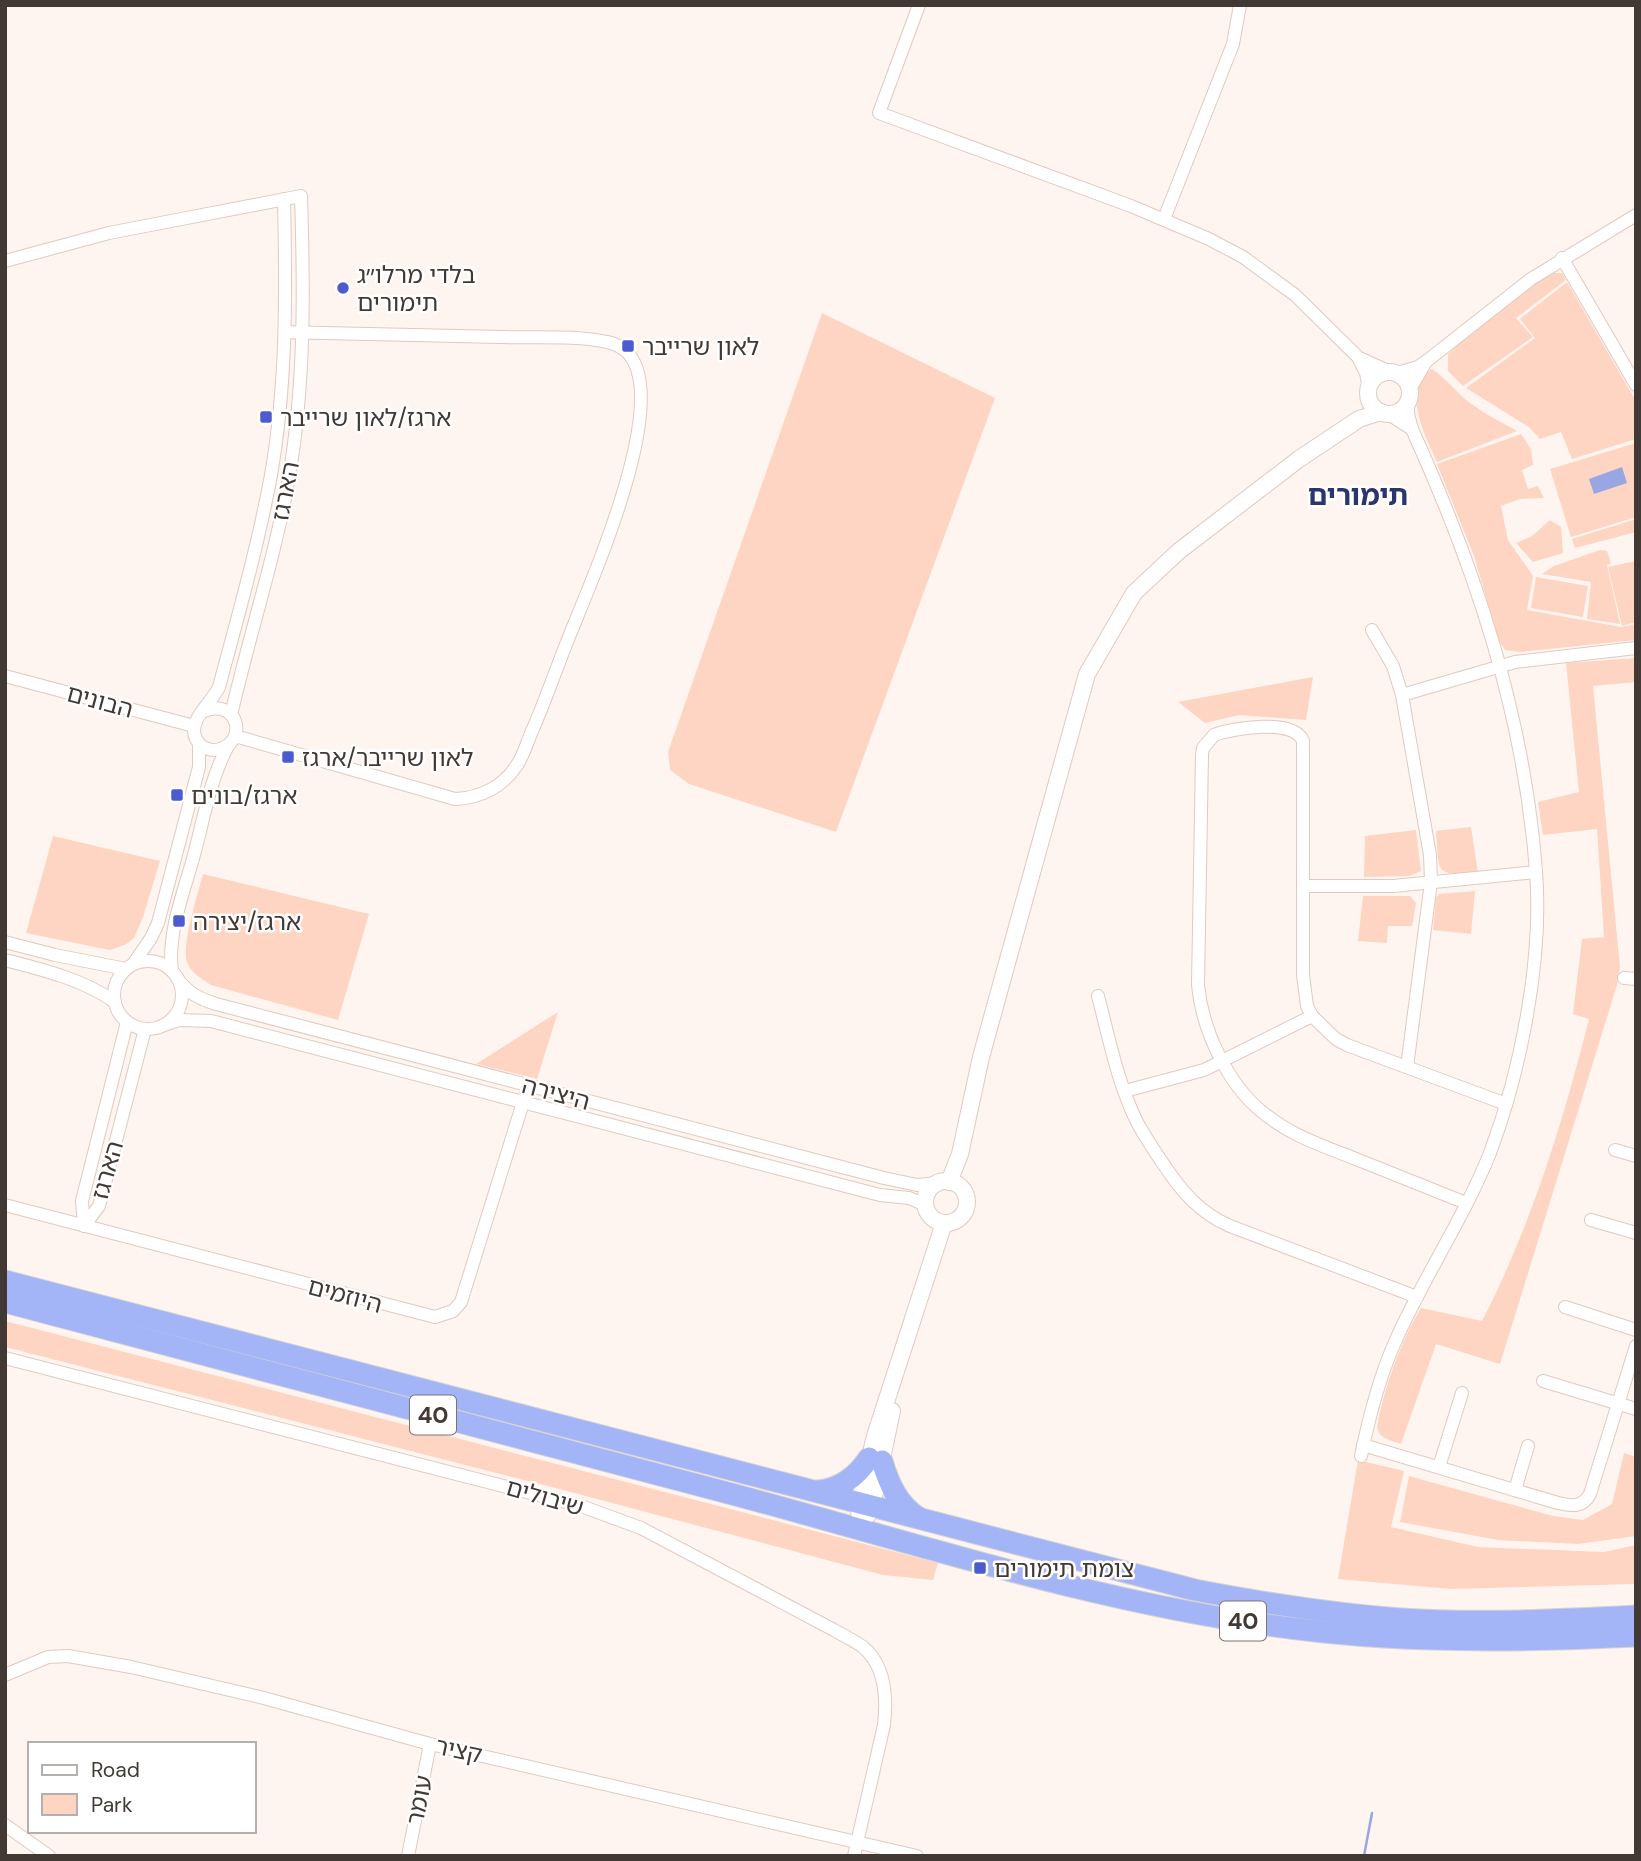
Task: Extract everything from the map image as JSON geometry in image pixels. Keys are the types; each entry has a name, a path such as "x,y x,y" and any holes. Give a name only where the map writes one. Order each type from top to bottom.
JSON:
{"highway":[{"name":"40","path":"5,1281 1208,1593 1316,1611 1403,1619 1475,1621 1636,1616"},
{"name":"40","path":"5,1302 1104,1593 1193,1613 1275,1626 1402,1639 1538,1641 1636,1636"},
{"path":"812,1491 829,1490 843,1484 876,1460 899,1500 921,1519"}],"street":[{"path":"919,5 880,113 1164,219 1243,257 1295,295 1359,358 1366,373 1371,403 1412,429"},
{"path":"1164,219 1233,44 1240,5"},
{"name":"הארגז","path":"5,261 109,233 301,196 302,332 299,391 289,477 231,715"},
{"name":"הארגז","path":"202,712 219,687 264,508 277,428 285,332 284,199"},
{"path":"1351,424 1362,410 1368,391 1377,376 1408,371 1429,360 1500,302 1562,258 1636,215"},
{"path":"1562,258 1636,385"},
{"path":"199,743 199,767 158,923 148,944 116,983 117,1010 127,1022 145,1029 164,1025 172,1019 181,1001 170,957 175,927 216,772 231,741 235,722 231,715 220,708 202,712 194,726 196,738 204,747 216,750 231,741 446,798 470,798 488,792 505,781 518,765 622,499 637,442 640,393 636,368 628,353 620,346 608,342 285,332"},
{"path":"1359,358 1407,382 1408,414 1412,429 1464,552 1500,666 1519,748 1536,872 1535,939 1530,993 1518,1061 1506,1104 1489,1153 1466,1203 1389,1354 1362,1450 1438,1467 1568,1505 1582,1504 1587,1500 1636,1346"},
{"path":"949,1184 966,1197 965,1210 957,1220 944,1223 932,1217 926,1205 929,1192 949,1184 960,1154 981,1057 1087,674 1134,593 1179,551 1299,458 1367,415 1400,410 1416,376 1429,360"},
{"path":"1372,630 1393,666 1402,695 1427,836 1431,882 1408,1067"},
{"path":"1402,695 1500,666 1636,648"},
{"name":"הבונים","path":"5,676 194,726"},
{"path":"1466,1203 1293,1133 1254,1104 1223,1061 1204,1018 1198,985 1202,755 1203,748 1213,735 1237,729 1267,727 1294,730 1300,734 1304,749 1303,975 1307,1006 1312,1016 1322,1028 1347,1045 1506,1104"},
{"path":"1304,886 1392,886 1536,872"},
{"path":"5,942 55,955 130,966 155,961 176,976"},
{"path":"5,960 86,985 115,1002"},
{"name":"היצירה","path":"176,976 188,991 198,998 216,1004 884,1178 917,1185 949,1184"},
{"path":"1098,996 1137,1123 1181,1189 1204,1213 1230,1226 1418,1297"},
{"path":"1125,1091 1204,1070 1312,1016"},
{"name":"היצירה","path":"164,1025 179,1020 211,1021 880,1195 909,1198 926,1205"},
{"name":"הארגז","path":"84,1226 82,1201 127,1022"},
{"name":"הארגז","path":"84,1226 99,1206 145,1029"},
{"name":"היוזמים","path":"5,1205 435,1317 453,1311 461,1302 528,1085"},
{"path":"1615,1150 1636,1156"},
{"path":"1591,1220 1636,1233"},
{"path":"860,1528 902,1357 944,1223"},
{"path":"1565,1307 1636,1330"},
{"name":"שיבולים","path":"5,1358 581,1506 641,1528 865,1648 878,1667 885,1686 886,1706 884,1726 854,1856"},
{"path":"1542,1381 1636,1409"},
{"path":"1438,1467 1462,1393"},
{"path":"1515,1490 1528,1446"},
{"name":"קציר","path":"5,1675 48,1657 68,1656 260,1697 430,1744 916,1856"},
{"name":"עומר","path":"408,1856 430,1744"},
{"path":"5,1825 49,1856"}],"green space":[{"path":"1554,273 1562,273 1566,280 1516,318 1533,337 1463,386 1448,371 1448,354 1528,287"},
{"path":"1567,282 1636,401 1636,439 1572,459 1561,432 1540,439 1529,427 1466,388 1535,338 1520,319"},
{"path":"822,313 995,398 836,832 689,784 670,770 668,752"},
{"path":"1431,369 1474,406 1517,431 1437,462 1422,428 1417,402 1422,379"},
{"path":"1521,434 1531,449 1533,465 1522,470 1528,489 1538,486 1544,498 1520,499 1501,506 1508,540 1533,576 1527,610 1621,627 1636,624 1636,640 1520,652 1505,650 1499,641 1474,556 1437,464"},
{"path":"1636,443 1636,517 1571,537 1550,469"},
{"path":"1636,519 1636,532 1575,548 1572,539"},
{"path":"1550,520 1561,527 1563,553 1533,562 1516,543 1532,536"},
{"path":"1600,550 1607,551 1611,563 1607,565 1620,624 1587,619 1591,582 1542,574 1554,566"},
{"path":"1636,561 1636,622 1622,626 1608,567"},
{"path":"1536,577 1588,586 1583,617 1531,608"},
{"path":"1636,658 1636,682 1593,686 1620,967 1617,985 1500,1364 1436,1344 1401,1444 1383,1437 1377,1427 1400,1349 1421,1308 1482,1321 1531,1211 1568,1096 1589,1019 1573,1014 1582,939 1604,937 1597,829 1543,835 1538,802 1579,792 1566,663"},
{"path":"1313,677 1306,720 1239,715 1205,723 1178,702"},
{"path":"1471,827 1478,873 1446,872 1439,864 1436,831"},
{"path":"1416,830 1421,871 1410,876 1364,877 1365,836"},
{"path":"53,836 160,861 143,917 134,938 125,945 110,950 26,933"},
{"path":"203,874 369,914 338,1020 211,985 194,973 187,962 186,945"},
{"path":"1475,891 1471,934 1433,930 1436,898 1439,894"},
{"path":"1363,896 1410,896 1416,903 1412,926 1388,926 1387,943 1358,941"},
{"path":"558,1012 537,1079 476,1064"},
{"path":"5,1321 938,1563 933,1580 883,1575 5,1347"},
{"path":"1624,1453 1636,1457 1636,1536 1578,1544 1498,1540 1400,1522 1409,1476 1553,1516 1583,1520 1612,1504"},
{"path":"1358,1460 1404,1471 1391,1527 1478,1547 1604,1552 1636,1545 1636,1584 1451,1589 1338,1579"}],"water":[{"path":"1622,467 1627,483 1594,494 1589,479"}],"waterway":[{"path":"1364,1856 1372,1813"}],"place":[{"name":"בלדי מרלו״ג תימורים","path":"343,288"},
{"name":"לאון שרייבר","path":"628,346"},
{"name":"ארגז/לאון שרייבר","path":"266,417"},
{"name":"לאון שרייבר/ארגז","path":"288,757"},
{"name":"ארגז/בונים","path":"177,795"},
{"name":"ארגז/יצירה","path":"179,921"},
{"name":"צומת תימורים","path":"980,1568"}],"district":[{"name":"תימורים","path":"1358,495"}]}
